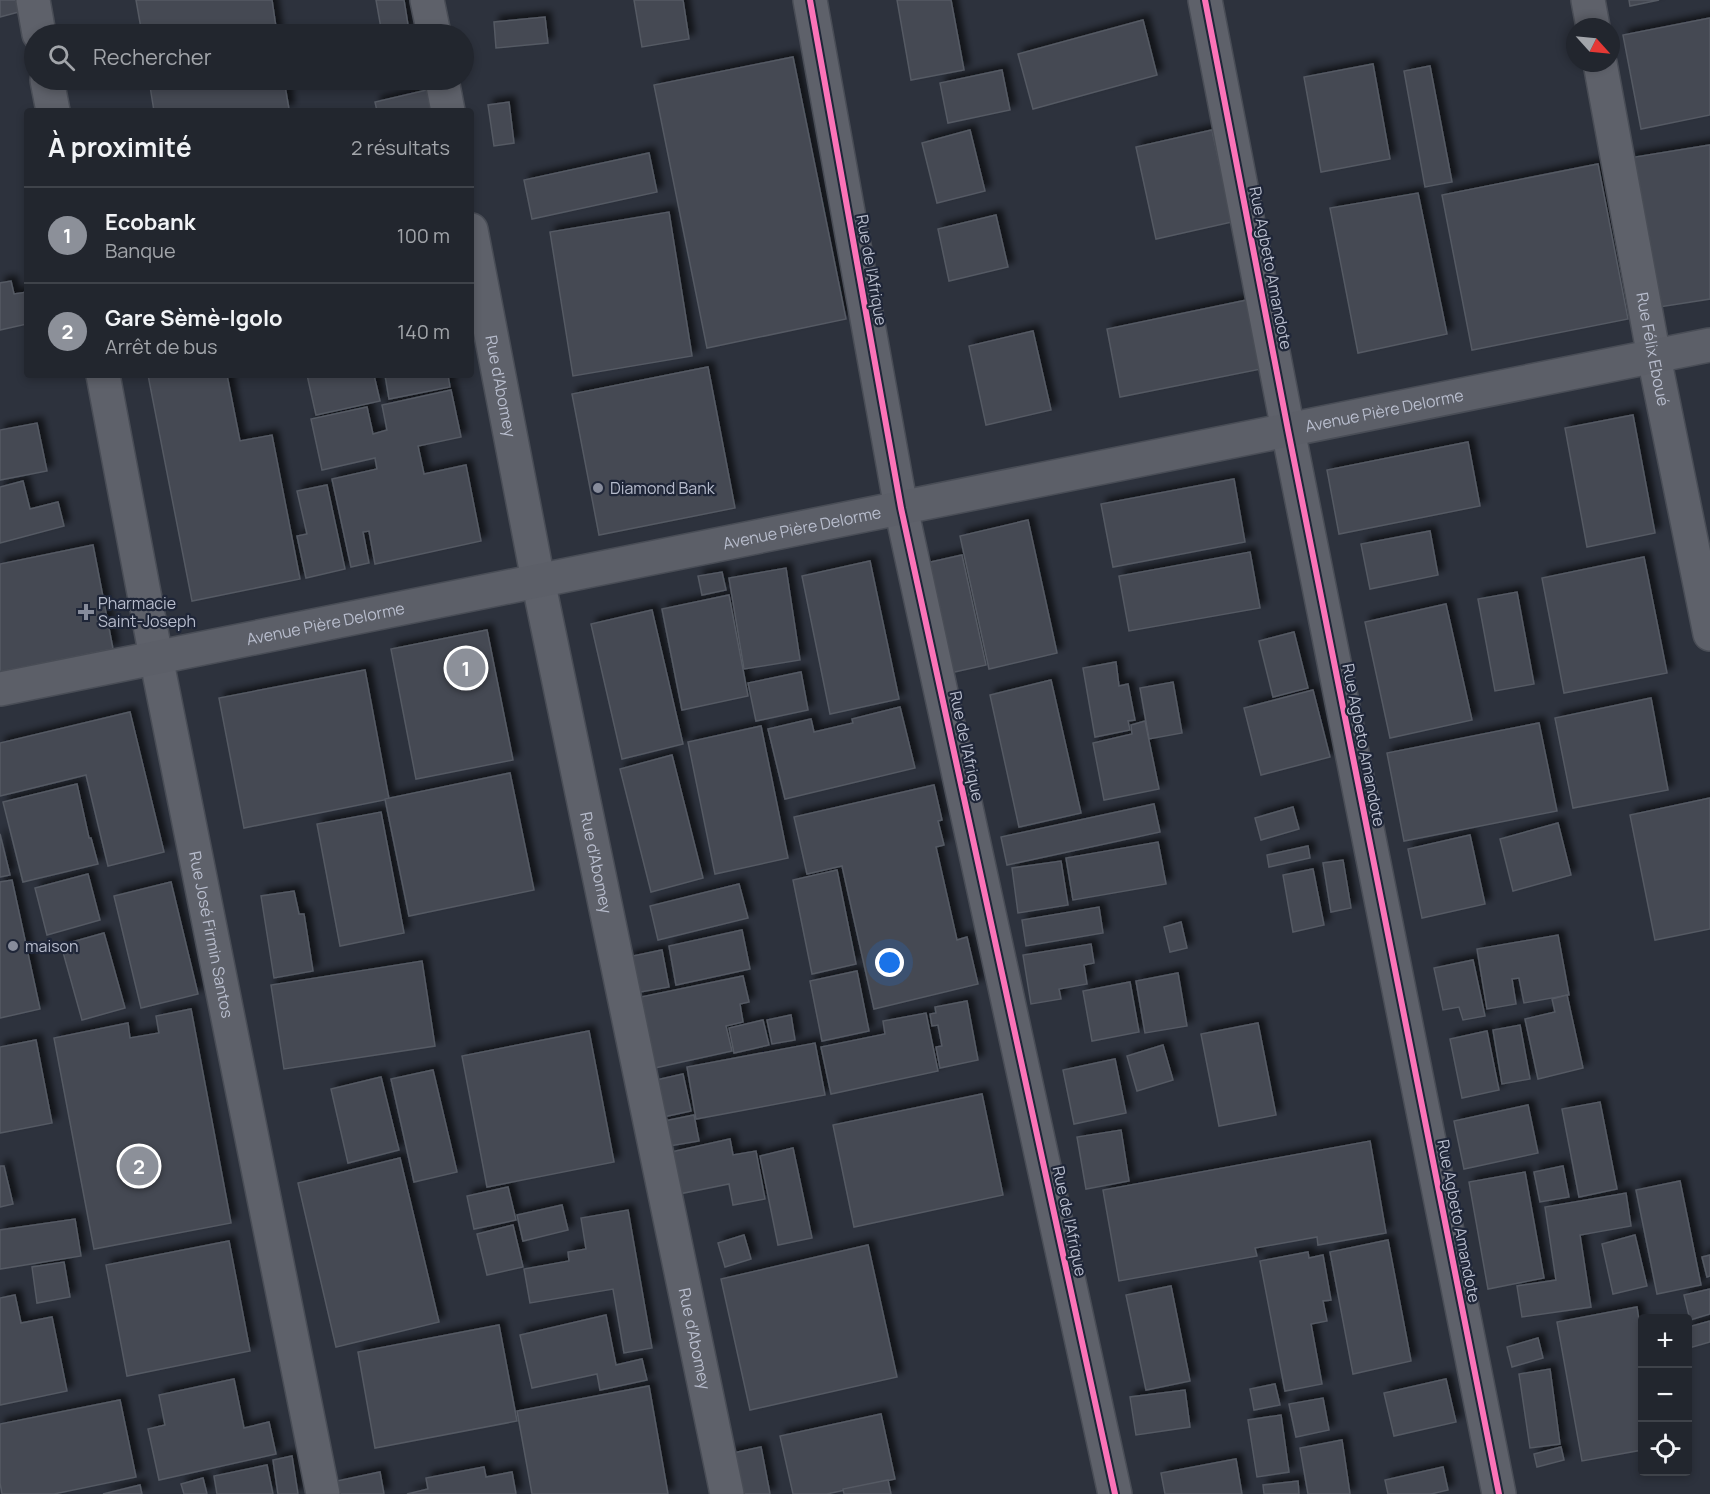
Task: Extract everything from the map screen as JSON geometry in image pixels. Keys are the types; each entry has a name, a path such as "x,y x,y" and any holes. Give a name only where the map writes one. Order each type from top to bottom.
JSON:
{"main road":[{"name":"Avenue Pière Delorme","path":"0,689 1710,345"}],"street":[{"path":"33,0 37,24"},
{"path":"427,0 432,24"},
{"name":"Rue de l'Afrique","path":"810,0 901,508 1115,1494"},
{"name":"Rue Agbeto Amandote","path":"1205,0 1499,1494"},
{"path":"1588,0 1591,18"},
{"name":"Rue Félix Eboué","path":"1602,72 1654,357 1710,634"},
{"path":"49,90 52,108"},
{"path":"444,90 447,108"},
{"name":"Rue d'Abomey","path":"474,246 538,580 727,1494"},
{"name":"Rue José Firmin Santos","path":"104,378 156,657 323,1494"}],"building":[{"path":"0,0 28,0 30,9 0,17"},
{"path":"136,0 272,0 276,24 140,24"},
{"path":"376,0 404,0 408,24 380,24"},
{"path":"634,0 683,0 689,39 642,47"},
{"path":"897,0 951,0 964,70 911,80"},
{"path":"1629,0 1659,0 1630,6"},
{"path":"545,17 548,43 496,48 494,22"},
{"path":"1710,18 1710,115 1641,129 1623,35"},
{"path":"1143,20 1157,75 1033,109 1018,54"},
{"path":"793,57 846,319 707,348 654,85"},
{"path":"1373,64 1390,159 1321,172 1304,77"},
{"path":"1430,66 1452,182 1425,187 1404,71"},
{"path":"1002,70 1010,110 948,123 940,83"},
{"path":"151,90 286,90 289,108 154,108"},
{"path":"427,90 431,108 376,108 375,102"},
{"path":"509,102 514,143 494,146 488,105"},
{"path":"970,130 985,191 937,203 922,143"},
{"path":"1212,130 1232,222 1156,239 1136,147"},
{"path":"1710,145 1710,299 1653,308 1629,158"},
{"path":"649,153 657,192 532,219 524,180"},
{"path":"1598,164 1628,319 1472,350 1442,195"},
{"path":"1418,193 1447,334 1358,353 1330,208"},
{"path":"669,212 692,356 573,376 550,232"},
{"path":"996,215 1008,267 949,281 938,229"},
{"path":"11,281 14,294 24,292 24,325 0,330 0,283"},
{"path":"1247,300 1261,369 1120,397 1107,329"},
{"path":"1033,331 1051,410 986,425 969,346"},
{"path":"708,367 735,508 599,535 572,394"},
{"path":"149,378 228,378 240,441 272,435 300,579 192,601"},
{"path":"308,378 375,378 380,401 316,415"},
{"path":"386,378 448,378 450,387 389,399"},
{"path":"451,390 461,437 418,446 424,474 466,465 481,541 375,564 369,531 363,532 369,563 351,567 332,479 377,469 375,458 322,470 311,419 367,407 373,434 387,430 382,405"},
{"path":"1633,415 1655,533 1587,547 1565,428"},
{"path":"37,423 47,471 0,480 0,430"},
{"path":"1468,442 1480,506 1339,534 1327,470"},
{"path":"1234,479 1245,542 1113,567 1101,504"},
{"path":"23,481 30,509 58,502 64,526 0,543 0,487"},
{"path":"327,485 345,569 306,578 297,536 307,534 297,491"},
{"path":"1028,520 1057,653 989,669 960,536"},
{"path":"1430,531 1438,575 1370,589 1361,544"},
{"path":"93,545 113,649 0,672 0,564"},
{"path":"1250,552 1260,608 1129,631 1119,576"},
{"path":"962,555 986,665 941,675 917,565"},
{"path":"1644,557 1667,673 1564,693 1542,578"},
{"path":"870,561 899,699 830,714 802,576"},
{"path":"786,568 800,660 744,669 729,578"},
{"path":"722,572 726,590 702,595 698,576"},
{"path":"1517,592 1534,684 1495,691 1478,599"},
{"path":"729,595 748,696 682,710 662,609"},
{"path":"1446,604 1472,720 1390,738 1365,622"},
{"path":"652,610 683,744 622,759 591,624"},
{"path":"487,630 513,760 416,779 391,649"},
{"path":"1294,632 1308,688 1273,697 1259,641"},
{"path":"1116,662 1119,686 1128,684 1135,720 1128,721 1130,730 1095,737 1083,668"},
{"path":"365,670 389,799 244,828 219,698"},
{"path":"801,672 808,710 756,721 748,683"},
{"path":"1051,680 1081,813 1019,827 990,695"},
{"path":"1173,682 1182,733 1149,739 1140,688"},
{"path":"1313,690 1330,757 1261,775 1244,708"},
{"path":"1651,698 1668,790 1573,808 1555,718"},
{"path":"900,707 915,768 785,799 768,729 811,719 814,732 853,723 852,719"},
{"path":"130,712 164,852 108,866 86,775 0,796 0,743"},
{"path":"1145,721 1159,789 1104,800 1093,743 1132,734 1131,725"},
{"path":"1539,723 1557,811 1404,841 1387,753"},
{"path":"761,726 788,858 715,874 688,742"},
{"path":"672,755 703,878 651,892 620,769"},
{"path":"510,773 534,890 409,916 385,799"},
{"path":"77,784 89,838 91,838 98,864 23,882 3,802"},
{"path":"934,785 942,820 938,821 944,845 936,847 957,940 967,937 978,984 874,1009 842,866 807,874 794,817"},
{"path":"1710,798 1710,929 1655,940 1630,815"},
{"path":"1154,804 1160,832 1007,865 1001,837"},
{"path":"1293,807 1299,829 1261,840 1255,818"},
{"path":"381,812 404,933 340,946 317,824"},
{"path":"1558,823 1571,875 1513,891 1500,839"},
{"path":"0,834 10,875 0,877"},
{"path":"1470,835 1485,904 1422,918 1408,849"},
{"path":"1158,842 1166,884 1073,900 1066,858"},
{"path":"1308,846 1310,858 1269,867 1267,855"},
{"path":"1343,860 1351,908 1331,912 1323,863"},
{"path":"1061,861 1068,905 1018,913 1012,868"},
{"path":"1313,869 1324,925 1293,932 1283,875"},
{"path":"837,870 856,964 812,974 793,880"},
{"path":"88,874 100,920 47,935 35,888"},
{"name":"maison","path":"12,880 40,1009 0,1018 0,882"},
{"path":"171,882 198,994 141,1008 114,896"},
{"path":"739,884 748,918 658,940 650,906"},
{"path":"294,891 299,914 304,914 313,971 274,978 261,896"},
{"path":"1099,907 1103,933 1026,946 1022,920"},
{"path":"1181,922 1187,948 1170,952 1164,927"},
{"path":"742,930 750,969 676,985 669,946"},
{"path":"104,933 125,1008 82,1020 61,945"},
{"path":"1558,935 1569,995 1524,1003 1519,978 1512,979 1516,1004 1487,1009 1477,949"},
{"path":"1091,944 1094,963 1084,965 1087,984 1059,989 1061,999 1031,1004 1023,955"},
{"path":"662,950 669,987 635,993 628,957"},
{"path":"1473,960 1485,1016 1463,1020 1459,1007 1443,1010 1434,968"},
{"path":"422,961 435,1046 284,1069 271,985"},
{"path":"857,971 869,1031 822,1041 810,981"},
{"path":"1178,973 1187,1026 1145,1033 1136,981"},
{"path":"743,976 749,1002 740,1004 743,1022 726,1026 732,1051 650,1069 636,998"},
{"path":"1130,982 1139,1032 1092,1041 1083,991"},
{"path":"1567,995 1583,1068 1538,1079 1525,1019 1555,1012 1552,999"},
{"path":"967,1001 978,1060 940,1068 936,1047 942,1046 938,1025 932,1026 930,1014 936,1013 935,1007"},
{"path":"191,1009 231,1223 94,1249 54,1038 128,1023 130,1038 159,1033 156,1016"},
{"path":"926,1013 938,1071 831,1094 821,1047 885,1034 883,1021"},
{"path":"791,1015 795,1040 772,1044 767,1020"},
{"path":"763,1020 769,1045 734,1053 729,1028"},
{"path":"1258,1023 1276,1115 1219,1126 1201,1034"},
{"path":"1520,1025 1530,1079 1502,1084 1493,1030"},
{"path":"589,1031 614,1162 487,1187 462,1056"},
{"path":"1487,1031 1499,1090 1462,1098 1450,1039"},
{"path":"36,1040 52,1123 0,1133 0,1047"},
{"path":"815,1043 825,1095 696,1119 687,1067"},
{"path":"1163,1045 1173,1080 1137,1091 1127,1056"},
{"path":"1115,1059 1126,1113 1074,1124 1063,1070"},
{"path":"433,1070 457,1172 414,1182 391,1079"},
{"path":"683,1074 691,1111 663,1117 656,1080"},
{"path":"381,1077 399,1150 348,1163 331,1089"},
{"path":"982,1094 1003,1195 854,1227 833,1125"},
{"path":"1600,1102 1617,1189 1579,1197 1562,1109"},
{"path":"1528,1105 1538,1153 1464,1169 1454,1121"},
{"path":"694,1115 699,1141 664,1147 659,1122"},
{"path":"1121,1130 1129,1181 1086,1189 1077,1137"},
{"path":"730,1139 733,1155 756,1151 765,1199 733,1205 729,1184 679,1194 671,1152"},
{"path":"1370,1141 1386,1233 1318,1245 1317,1237 1255,1248 1257,1256 1119,1281 1103,1190"},
{"path":"793,1148 812,1238 778,1245 760,1156"},
{"path":"400,1158 439,1322 336,1347 298,1183"},
{"path":"0,1166 4,1166 13,1204 0,1207"},
{"path":"1563,1166 1569,1197 1540,1202 1534,1172"},
{"path":"1525,1172 1544,1278 1488,1289 1469,1182"},
{"path":"1680,1181 1701,1285 1657,1294 1636,1190"},
{"path":"508,1187 516,1220 474,1229 467,1196"},
{"path":"1626,1193 1631,1226 1580,1235 1591,1307 1522,1317 1517,1286 1556,1280 1545,1207"},
{"path":"562,1205 568,1230 523,1241 517,1215"},
{"path":"628,1210 652,1348 624,1353 613,1289 530,1303 524,1269 569,1261 568,1252 586,1249 581,1218"},
{"path":"75,1219 81,1256 0,1269 0,1230"},
{"path":"513,1225 523,1267 487,1275 477,1234"},
{"path":"744,1235 751,1259 725,1267 718,1243"},
{"path":"1635,1235 1647,1286 1613,1294 1602,1244"},
{"path":"1388,1240 1411,1361 1353,1374 1330,1252"},
{"path":"229,1241 250,1351 127,1376 106,1265"},
{"path":"868,1245 897,1377 750,1410 721,1279"},
{"path":"1308,1252 1309,1258 1323,1255 1331,1300 1323,1301 1327,1321 1311,1324 1322,1384 1285,1391 1260,1261"},
{"path":"1710,1255 1710,1276 1707,1277 1702,1257"},
{"path":"64,1262 70,1297 37,1303 32,1267"},
{"path":"1171,1286 1190,1381 1146,1390 1126,1295"},
{"path":"1710,1289 1710,1314 1692,1319 1684,1295"},
{"path":"15,1295 21,1323 52,1317 67,1391 0,1405 0,1298"},
{"path":"1637,1307 1638,1451 1582,1461 1557,1322"},
{"path":"606,1315 616,1365 642,1359 647,1380 600,1390 597,1374 532,1388 520,1335"},
{"path":"1710,1321 1710,1342 1692,1347 1692,1326"},
{"path":"499,1325 517,1421 375,1448 358,1352"},
{"path":"1538,1338 1543,1358 1512,1367 1507,1347"},
{"path":"1550,1369 1560,1444 1530,1448 1519,1374"},
{"path":"234,1379 244,1428 269,1422 276,1454 159,1480 148,1429 165,1425 159,1395"},
{"path":"1446,1379 1456,1422 1394,1436 1384,1393"},
{"path":"1275,1384 1280,1405 1254,1410 1250,1389"},
{"path":"649,1386 668,1494 532,1494 517,1411"},
{"path":"1185,1390 1190,1427 1136,1435 1130,1397"},
{"path":"1323,1398 1329,1430 1296,1437 1289,1404"},
{"path":"120,1400 136,1477 54,1494 2,1494 0,1424"},
{"path":"881,1414 895,1479 827,1494 793,1494 780,1436"},
{"path":"1281,1415 1289,1472 1257,1477 1248,1420"},
{"path":"1342,1440 1350,1494 1308,1494 1300,1448"},
{"path":"761,1447 770,1494 736,1494 728,1454"},
{"path":"1561,1447 1564,1460 1537,1467 1534,1454"},
{"path":"292,1456 298,1494 278,1494 273,1460"},
{"path":"1236,1459 1242,1494 1165,1494 1161,1473"},
{"path":"267,1465 273,1494 217,1494 214,1476"},
{"path":"484,1467 486,1477 512,1472 516,1494 407,1494 428,1489 426,1478"},
{"path":"1443,1467 1448,1490 1431,1494 1388,1494 1385,1480"},
{"path":"380,1472 384,1494 340,1494 337,1481"},
{"path":"203,1478 207,1494 184,1494 181,1484"},
{"path":"888,1480 891,1494 844,1494 843,1489"},
{"path":"1298,1481 1299,1494 1264,1494 1263,1485"},
{"path":"140,1485 142,1494 103,1494"}],"cycle path":[{"path":"810,0 901,508 1115,1494"},
{"path":"1205,0 1499,1494"}],"place":[{"name":"Diamond Bank","path":"598,488"},
{"name":"Pharmacie Saint-Joseph","path":"86,612"},
{"name":"Ecobank","path":"466,668"},
{"name":"maison","path":"13,946"},
{"name":"Gare Sèmè-Igolo","path":"139,1166"}]}
